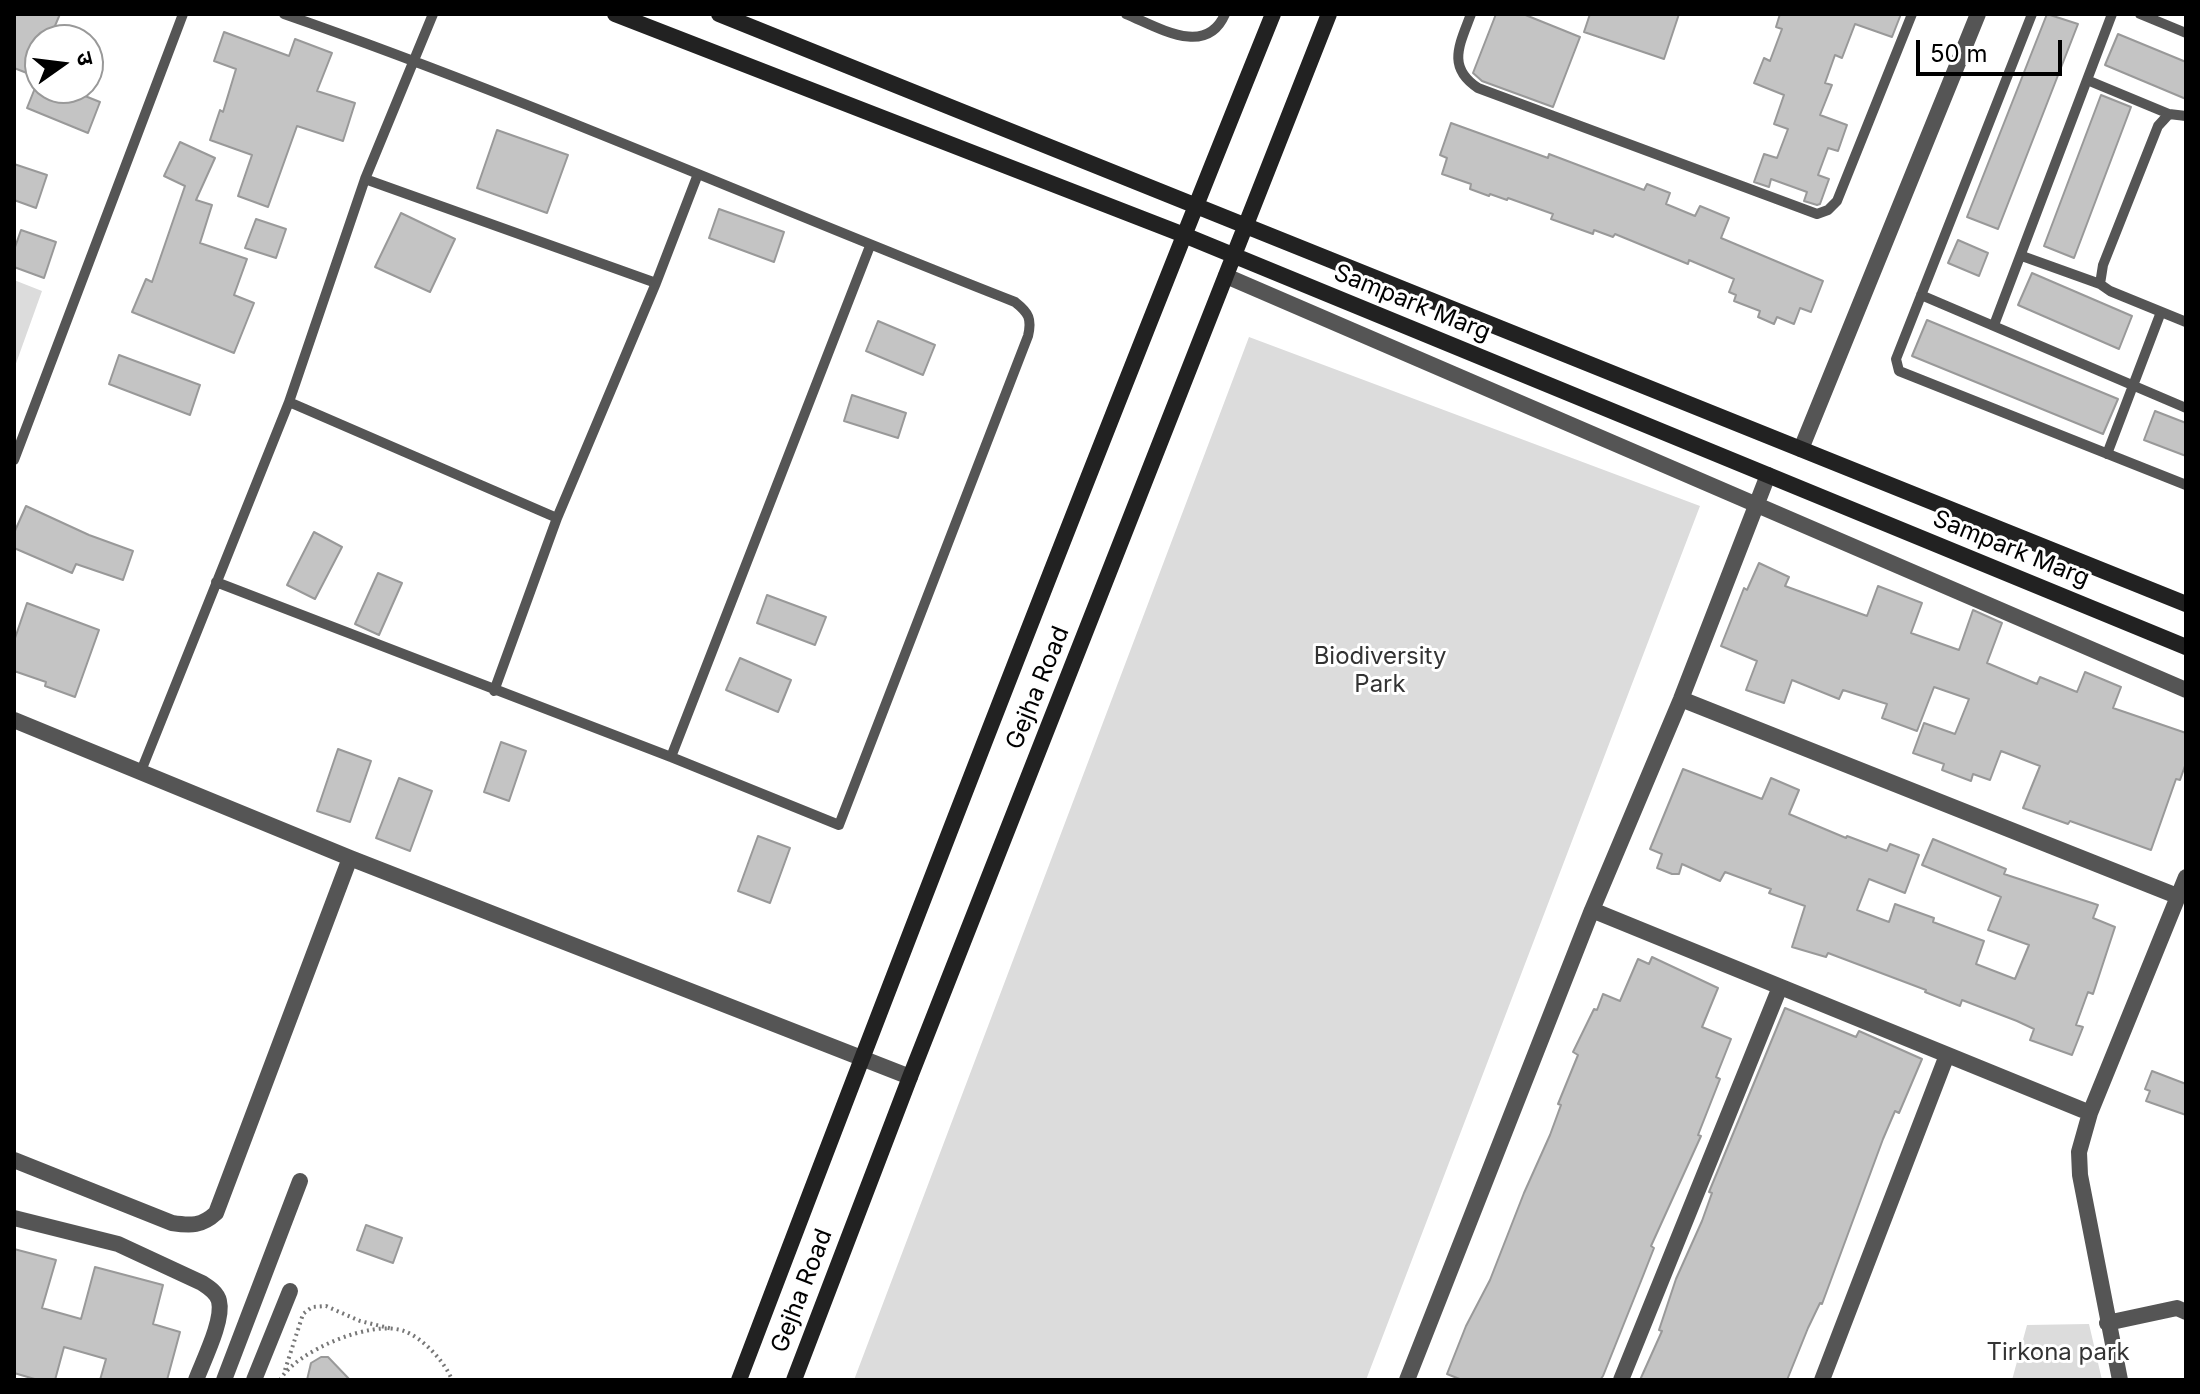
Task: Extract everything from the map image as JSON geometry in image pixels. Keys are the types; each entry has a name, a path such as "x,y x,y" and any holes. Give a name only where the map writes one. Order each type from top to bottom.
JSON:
{"street":[{"name":"Sampark Marg","path":"615,14 1184,235 2186,647"},
{"name":"Sampark Marg","path":"719,14 2186,604"},
{"name":"Gejha Road","path":"739,1380 862,1057 1273,14"},
{"name":"Gejha Road","path":"794,1380 910,1077 1329,14"},
{"path":"1801,449 1978,14"},
{"path":"1226,276 2186,690"},
{"path":"1407,1380 1768,475"},
{"path":"1681,699 2177,896"},
{"path":"14,720 350,858 910,1077"},
{"path":"14,1160 172,1223 189,1226 206,1222 216,1213 350,858"},
{"path":"2120,1380 2079,1171 2079,1152 2090,1113 2186,877"},
{"path":"1592,910 2090,1113"},
{"path":"1621,1380 1780,987"},
{"path":"1822,1380 1947,1055"},
{"path":"224,1380 300,1181"},
{"path":"14,1218 118,1244 213,1291 219,1300 219,1318 196,1380"},
{"path":"254,1380 290,1291"},
{"path":"2107,1323 2177,1308 2186,1312"}],"lane":[{"path":"14,460 183,14"},
{"path":"216,582 839,825 1031,321 1027,310 1015,302 416,60 284,14"},
{"path":"141,771 289,402 365,179 433,14"},
{"path":"1126,14 1185,38 1211,34 1225,14"},
{"path":"1471,14 1458,57 1465,80 1478,88 1817,214 1828,210 1837,201 1912,14"},
{"path":"2032,14 1896,359 1899,371 2186,485"},
{"path":"1994,325 2112,14"},
{"path":"2140,14 2186,33"},
{"path":"2087,80 2169,114 2186,116"},
{"path":"2100,284 2103,265 2158,126 2169,114"},
{"path":"494,691 557,518 656,283 698,174"},
{"path":"365,179 656,283"},
{"path":"671,757 870,246"},
{"path":"2022,256 2100,284 2186,322"},
{"path":"1921,295 2186,408"},
{"path":"2107,454 2161,312"},
{"path":"289,402 557,518"}],"path":[{"path":"280,1380 303,1314 312,1307 326,1306 360,1321 403,1331 429,1349 452,1380"},
{"path":"284,1373 299,1359 330,1343 372,1330 403,1331"}],"green space":[{"path":"14,280 42,291 14,369"},
{"name":"Biodiversity Park","path":"1249,337 1700,506 1366,1380 854,1380"},
{"name":"Tirkona park","path":"2089,1324 2102,1380 2012,1380 2027,1325"}],"building":[{"path":"14,14 60,14 56,24 24,24 24,72 14,68"},
{"path":"1496,14 1523,14 1580,37 1553,107 1482,81 1473,73"},
{"path":"1590,14 1679,14 1664,59 1584,32"},
{"path":"1780,14 1901,14 1892,37 1855,24 1842,58 1835,55 1825,83 1832,85 1820,115 1847,125 1838,151 1828,148 1818,175 1829,179 1817,205 1804,201 1807,192 1771,179 1769,187 1754,182 1764,154 1777,158 1788,129 1774,124 1784,95 1754,83 1764,58 1770,61 1782,29 1776,27"},
{"path":"2047,14 2078,24 1998,229 1967,217"},
{"path":"224,32 289,56 295,39 332,53 317,91 355,103 343,141 297,126 268,207 238,196 252,155 210,140 220,110 223,112 236,69 214,61"},
{"path":"2118,34 2186,62 2186,99 2105,65"},
{"path":"2101,95 2131,107 2074,258 2044,246"},
{"path":"29,104 99,104 88,133 27,108"},
{"path":"1451,123 1548,158 1549,154 1644,190 1647,184 1670,193 1666,204 1695,216 1700,206 1729,218 1721,238 1823,281 1811,312 1800,308 1794,324 1777,317 1774,324 1758,317 1760,311 1734,301 1736,295 1729,292 1734,279 1615,234 1613,237 1594,230 1593,234 1551,219 1553,214 1470,189 1471,184 1442,174 1447,158 1440,155"},
{"path":"497,130 568,155 547,213 477,188"},
{"path":"180,142 215,158 196,200 212,205 200,243 247,259 234,295 254,303 234,353 132,312 146,279 152,282 185,186 164,176"},
{"path":"14,164 47,175 36,208 14,200"},
{"path":"719,209 784,232 774,262 709,238"},
{"path":"401,213 455,239 430,292 375,267"},
{"path":"256,219 286,229 276,258 245,248"},
{"path":"21,230 56,242 44,278 14,267 14,250"},
{"path":"1958,240 1988,253 1979,276 1948,263"},
{"path":"2032,273 2132,316 2119,349 2018,305"},
{"path":"1927,320 2118,399 2103,434 1912,356"},
{"path":"878,321 935,345 923,375 866,351"},
{"path":"119,355 200,385 190,415 109,384"},
{"path":"852,395 906,413 898,438 844,421"},
{"path":"2155,411 2186,423 2186,456 2144,440"},
{"path":"26,506 133,551 123,580 76,564 72,573 14,548 14,533"},
{"path":"314,532 342,547 315,599 287,585"},
{"path":"1759,563 1789,577 1785,586 1867,616 1878,586 1922,603 1911,633 1959,650 1973,610 2002,623 1987,663 2037,684 2040,677 2077,692 2085,672 2121,687 2113,708 2186,733 2186,763 2180,780 2176,779 2151,850 2023,808 2040,766 2001,751 1990,780 1973,774 1971,781 1942,770 1944,764 1913,753 1924,723 1955,734 1969,699 1934,687 1917,731 1882,718 1887,704 1843,690 1839,699 1792,680 1784,703 1746,690 1757,661 1721,646 1744,588 1747,590"},
{"path":"378,573 402,583 379,635 355,624"},
{"path":"767,595 826,617 815,645 757,623"},
{"path":"27,603 99,630 75,697 45,686 46,682 14,671 14,641"},
{"path":"740,658 791,680 778,712 726,690"},
{"path":"501,742 526,751 509,801 484,792"},
{"path":"338,749 371,761 350,822 317,811"},
{"path":"1683,769 1762,799 1771,778 1799,790 1789,814 1887,851 1890,844 1919,855 1905,893 1869,879 1857,910 1889,922 1895,904 1934,918 1933,922 1984,941 1976,964 2015,979 2029,945 1988,930 2001,897 1922,865 1933,839 2006,869 2004,874 2098,905 2093,918 2115,927 2093,994 2088,992 2076,1025 2083,1027 2072,1055 2030,1040 2034,1029 2017,1021 1962,1000 1960,1006 1828,953 1826,957 1792,947 1805,906 1769,893 1771,889 1725,872 1720,881 1682,864 1679,874 1657,868 1662,854 1650,849"},
{"path":"399,778 432,791 410,851 376,838"},
{"path":"758,836 790,848 770,903 738,891"},
{"path":"1652,957 1718,988 1702,1027 1731,1039 1716,1077 1720,1079 1698,1135 1701,1136 1651,1246 1654,1248 1603,1376 1600,1380 1462,1380 1447,1374 1550,1135 1561,1105 1558,1104 1578,1055 1573,1052 1594,1009 1597,1010 1603,994 1620,1001 1638,959 1649,964"},
{"path":"1785,1008 1856,1037 1859,1031 1922,1059 1899,1113 1895,1111 1883,1139 1822,1304 1808,1328 1787,1380 1640,1380 1662,1331 1659,1330 1676,1279 1702,1221 1712,1193 1709,1192"},
{"path":"2152,1071 2186,1084 2186,1115 2146,1101 2150,1091 2145,1089"},
{"path":"366,1225 402,1238 393,1263 357,1250"},
{"path":"14,1249 56,1260 42,1308 81,1319 95,1267 163,1285 153,1324 180,1332 167,1380 100,1380 106,1359 64,1347 55,1380 38,1380 14,1373"},
{"path":"328,1357 350,1380 307,1380 311,1363"}]}
